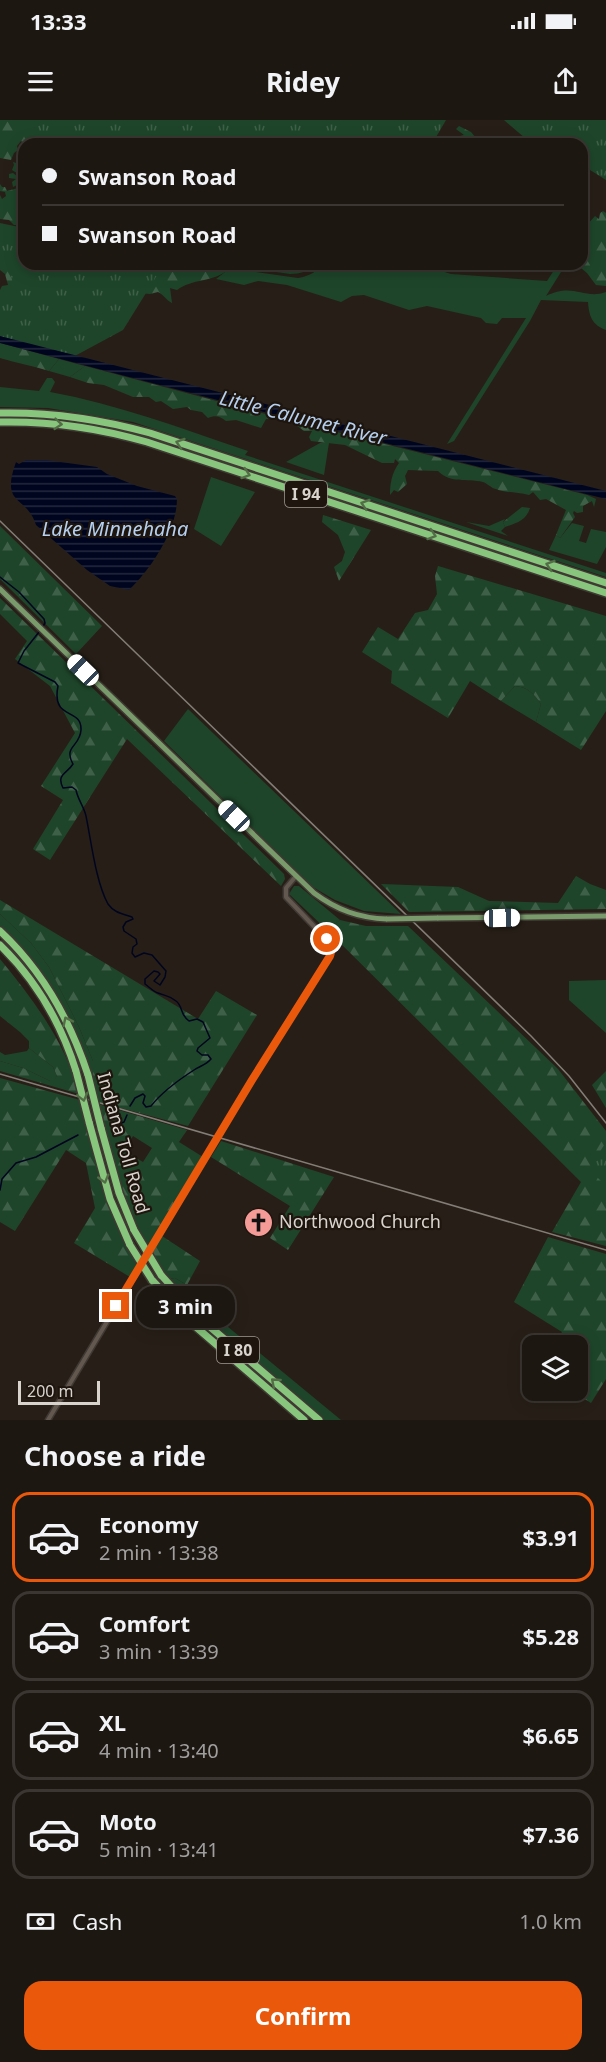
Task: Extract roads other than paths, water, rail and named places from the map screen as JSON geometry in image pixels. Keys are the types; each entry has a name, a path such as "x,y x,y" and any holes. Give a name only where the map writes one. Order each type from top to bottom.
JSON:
{"highway":[{"name":"I 94","path":"0,413 100,420 150,433 606,583"},
{"name":"I 94","path":"0,422 66,425 139,439 606,593"},
{"name":"Indiana Toll Road","path":"0,931 29,961 57,1002 74,1036 88,1076 119,1194 134,1230 161,1275 202,1320 319,1420"},
{"name":"Indiana Toll Road","path":"0,945 28,976 50,1009 66,1043 76,1071 110,1199 130,1245 152,1280 196,1327 304,1420"}],"main road":[{"path":"0,589 296,876 318,896 339,909 366,918 387,919 606,916"}],"street":[{"path":"48,1420 252,1080 330,956 332,948 327,939 286,897 286,888 296,876"}],"water":[{"name":"Little Calumet River","path":"0,336 606,491 606,499 0,343"},
{"name":"Lake Minnehaha","path":"26,460 46,460 97,467 107,474 137,486 175,496 176,511 168,536 154,560 129,590 110,586 87,570 36,525 32,515 16,499 11,486 16,462 19,464"}],"waterway":[{"path":"0,577 19,592 44,619 45,623 42,628"},
{"path":"39,632 18,663 55,682 58,686 57,697 62,709 77,718 80,723 80,736 70,753 73,764 62,777 61,783 63,788 72,787 76,790 84,810 104,895 113,909 132,917 133,919 126,922 123,927 124,931 136,939 137,944 133,947 132,953 135,957 144,953 152,955 166,971 160,985 154,981 160,974 154,971 145,979 145,984 155,992 176,1001 189,1021 197,1019 203,1022 210,1038 197,1051 202,1055 208,1055 211,1059 209,1061 177,1082 151,1106 146,1107 143,1103 145,1096 143,1094 135,1098 130,1106"},
{"path":"114,1126 124,1122 127,1115"},
{"path":"0,1190 2,1179 16,1163 36,1157 78,1135"}],"railway":[{"path":"0,521 531,1036 569,1076 606,1123"},
{"path":"0,1074 606,1250"}],"place":[{"name":"Northwood Church","path":"258,1222"}]}
